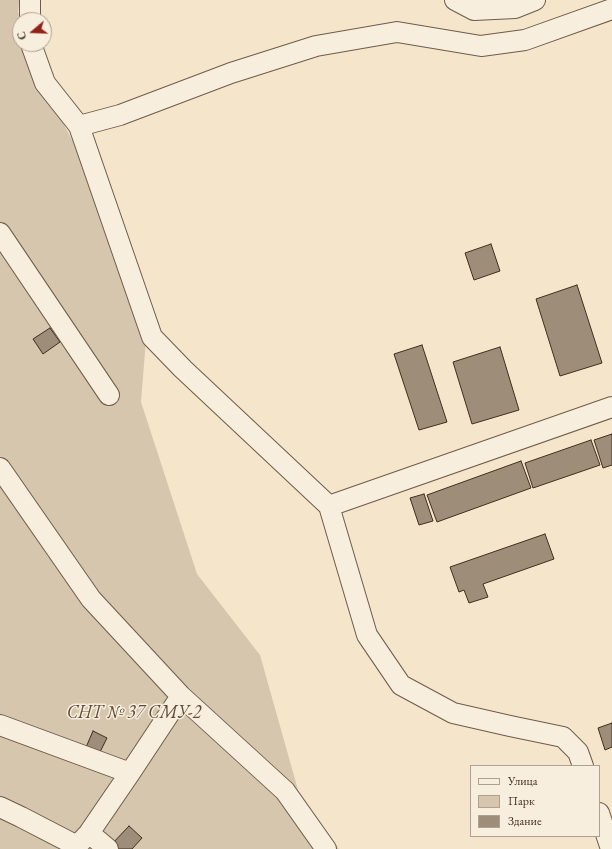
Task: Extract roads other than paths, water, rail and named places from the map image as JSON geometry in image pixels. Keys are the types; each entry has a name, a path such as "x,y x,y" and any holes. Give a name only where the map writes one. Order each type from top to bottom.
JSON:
{"lane":[{"path":"30,0 30,12"},
{"path":"455,0 474,10 515,8 536,0"},
{"path":"79,126 120,115 232,73 316,46 397,32 481,46 525,40 612,9"},
{"path":"34,52 46,83 79,126 152,337 183,370 329,506 367,635 401,685 453,713 563,737 578,752 583,765"},
{"path":"0,233 108,395"},
{"path":"329,506 612,407"},
{"path":"0,468 91,599 180,696 285,791 326,849"},
{"path":"80,843 130,773 180,696"},
{"path":"0,725 130,773"},
{"path":"0,807 80,843 108,849"},
{"path":"600,816 611,849"}],"park label":[{"name":"СНТ № 37 СМУ-2","path":"134,713"}]}
